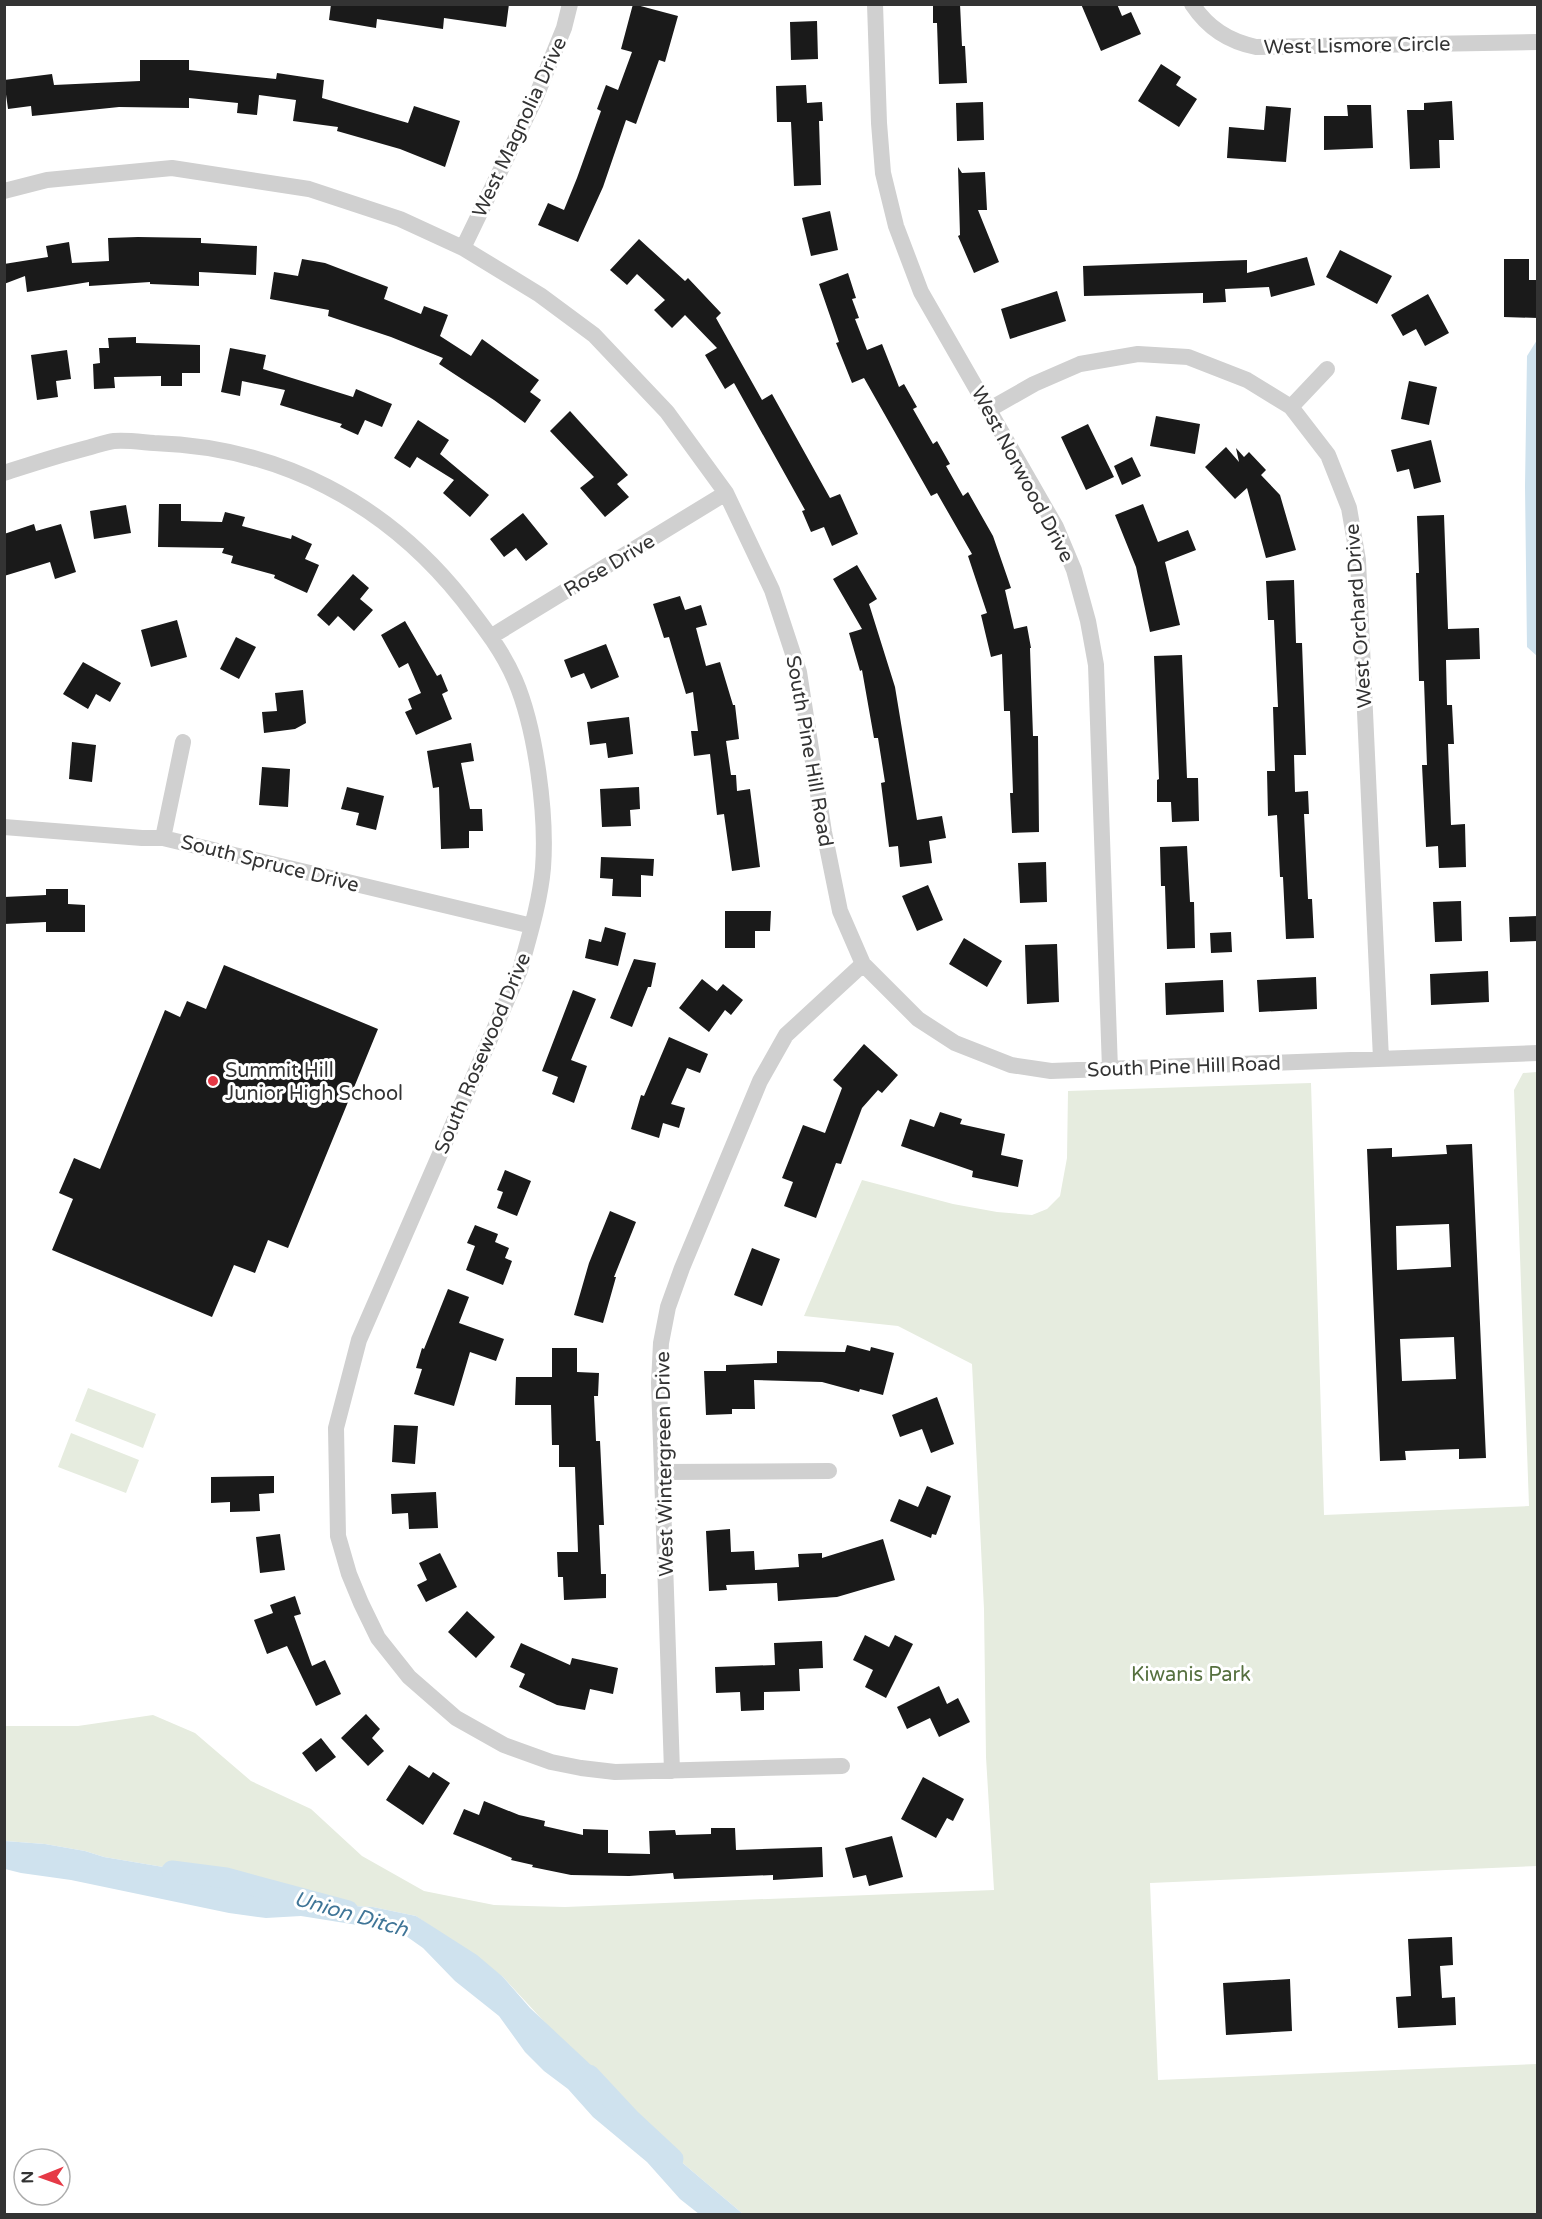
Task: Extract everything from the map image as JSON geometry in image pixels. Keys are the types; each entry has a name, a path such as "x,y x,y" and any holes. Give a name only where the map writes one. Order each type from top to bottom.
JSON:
{"street":[{"name":"West Magnolia Drive","path":"463,248 535,99 564,28 570,4"},
{"name":"West Norwood Drive","path":"875,4 879,123 884,173 896,226 921,292 1056,527 1074,570 1088,621 1096,665 1110,1069"},
{"name":"West Lismore Circle","path":"1192,4 1214,29 1229,38 1256,46 1538,42"},
{"name":"South Pine Hill Road","path":"4,191 47,180 172,168 309,189 400,219 463,248 540,295 594,335 667,412 726,493 772,590 799,672 824,832 840,911 863,964 918,1019 955,1043 1011,1065 1051,1071 1538,1053"},
{"name":"West Orchard Drive","path":"990,409 1035,384 1080,364 1138,354 1188,357 1246,380 1291,407 1328,456 1349,508 1358,560 1381,1059"},
{"path":"1291,407 1327,369"},
{"name":"South Rosewood Drive","path":"4,473 114,441 188,444 259,458 332,488 382,519 446,578 492,636 515,681 533,739 542,809 543,868 532,926 520,970 359,1340 336,1428 338,1536 352,1583 378,1638 409,1677 456,1718 504,1745 551,1762 615,1772 842,1766"},
{"name":"Rose Drive","path":"492,636 726,493"},
{"path":"163,838 183,742"},
{"name":"South Spruce Drive","path":"4,827 163,838 532,926"},
{"name":"West Wintergreen Drive","path":"672,1771 659,1383 661,1343 668,1307 760,1081 786,1035 863,964"},
{"path":"663,1472 829,1471"}],"green space":[{"name":"Kiwanis Park","path":"1537,1072 1537,1866 1150,1883 1158,2080 1537,2064 1537,2214 743,2214 666,2149 626,2123 550,2028 503,1977 416,1916 373,1907 292,1901 187,1871 45,1844 5,1841 4,1726 78,1726 153,1715 195,1733 251,1781 311,1809 362,1856 424,1891 494,1905 565,1907 994,1890 986,1757 984,1609 972,1364 898,1326 804,1316 862,1180 953,1204 997,1212 1032,1215 1047,1209 1060,1196 1067,1158 1068,1091 1311,1083 1324,1515 1529,1506 1514,1090 1523,1073"},
{"path":"88,1388 156,1414 143,1448 75,1421"},
{"path":"71,1433 139,1460 126,1493 58,1467"}],"water":[{"path":"1537,340 1537,656 1527,647 1525,486 1527,356"},
{"path":"5,1841 45,1844 187,1871 292,1901 373,1907 416,1916 477,1955 503,1977 530,2008 592,2066 626,2123 666,2149 743,2214 699,2214 680,2199 647,2162 593,2117 568,2089 544,2071 525,2052 499,2016 455,1981 423,1948 406,1936 370,1927 301,1916 266,1918 229,1913 71,1880 21,1873 5,1869"}],"building":[{"path":"331,4 509,4 506,27 444,18 443,29 377,19 376,28 329,20"},
{"path":"633,4 678,16 665,62 659,60 636,124 626,120 603,187 578,242 538,225 548,203 564,210 601,111 597,109 606,85 618,90 632,52 621,49"},
{"path":"933,4 960,4 967,83 939,84 937,23 933,23"},
{"path":"1081,4 1117,4 1122,16 1131,12 1141,34 1101,51"},
{"path":"817,21 818,59 791,60 790,22"},
{"path":"140,60 189,60 189,70 276,79 277,73 324,80 322,98 408,123 414,106 460,121 445,167 400,149 337,131 338,127 293,121 296,100 259,95 257,115 237,113 238,103 189,98 189,108 119,107 32,116 31,106 8,109 4,80 52,74 54,85 140,81"},
{"path":"1161,64 1181,77 1176,85 1197,99 1179,127 1138,101"},
{"path":"806,85 807,103 822,102 823,121 819,121 821,185 794,186 791,122 777,122 776,86"},
{"path":"1452,101 1454,140 1439,140 1440,168 1410,169 1407,110 1424,110 1424,103"},
{"path":"983,102 984,140 957,141 956,103"},
{"path":"1347,105 1371,105 1373,148 1324,150 1324,116 1348,116"},
{"path":"1266,106 1291,108 1286,162 1227,158 1229,127 1264,130"},
{"path":"958,167 962,173 985,172 987,210 978,210 999,262 974,273 958,236 960,235"},
{"path":"830,211 838,250 811,256 802,218"},
{"path":"108,238 201,238 201,243 257,246 256,275 199,272 199,286 150,284 150,282 89,286 89,282 27,292 25,276 4,284 4,264 48,257 46,246 69,242 72,263 109,261"},
{"path":"639,239 685,281 688,278 721,313 716,318 762,400 772,394 830,498 840,494 858,534 832,546 824,527 811,532 802,511 805,510 734,383 725,389 705,355 717,348 685,315 672,328 654,310 665,300 637,274 627,285 610,270"},
{"path":"1340,250 1392,276 1377,304 1326,277"},
{"path":"1307,257 1315,285 1271,297 1269,287 1225,289 1226,302 1203,303 1203,293 1084,296 1083,266 1247,260 1247,273"},
{"path":"302,259 325,263 388,287 384,299 421,314 424,306 448,315 440,336 471,356 482,339 539,380 530,392 541,400 525,423 439,364 443,358 391,337 328,316 329,310 270,299 274,272 298,276"},
{"path":"1504,259 1529,259 1529,280 1538,280 1538,318 1504,317"},
{"path":"848,273 856,298 852,299 859,318 855,319 867,350 882,344 899,387 904,384 917,407 913,409 933,444 937,441 950,464 946,466 963,496 968,492 993,536 1011,588 1005,590 1014,629 1027,626 1031,648 1033,736 1038,736 1039,832 1012,833 1010,711 1004,711 1002,654 991,657 981,615 987,613 968,556 972,554 937,493 931,496 864,378 852,383 836,343 839,342 819,284"},
{"path":"1057,291 1066,321 1010,339 1001,309"},
{"path":"1428,294 1449,333 1425,346 1416,329 1403,336 1391,315"},
{"path":"136,337 136,343 200,345 200,373 182,373 182,386 161,386 161,376 114,377 115,388 94,389 93,364 100,363 99,348 109,348 108,338"},
{"path":"230,348 266,355 263,369 353,397 356,389 392,404 382,427 365,420 358,435 340,427 342,424 280,405 285,390 242,381 240,396 221,392"},
{"path":"67,350 71,379 56,381 58,397 37,400 31,355"},
{"path":"1409,381 1437,387 1429,425 1401,419"},
{"path":"570,411 628,475 617,484 629,497 605,517 580,488 594,477 550,431"},
{"path":"1156,416 1200,424 1195,454 1150,446"},
{"path":"418,420 449,440 440,454 489,495 470,517 443,493 454,480 417,457 410,468 394,458"},
{"path":"1088,424 1114,477 1086,490 1061,437"},
{"path":"1431,440 1441,482 1414,489 1409,469 1397,472 1391,450"},
{"path":"1226,447 1239,462 1236,448 1244,457 1249,452 1266,470 1261,475 1280,495 1296,550 1266,558 1247,488 1235,499 1205,467"},
{"path":"1132,457 1141,476 1122,485 1114,466"},
{"path":"159,504 181,504 181,521 222,522 225,512 245,517 242,526 291,539 292,535 312,544 305,559 319,565 307,593 274,578 275,575 231,563 233,556 222,553 224,548 158,547"},
{"path":"1143,504 1158,542 1188,530 1196,550 1165,562 1180,625 1150,632 1136,567 1115,515"},
{"path":"126,505 131,533 94,539 90,511"},
{"path":"523,513 548,544 526,561 516,548 504,557 490,539"},
{"path":"1444,515 1448,629 1479,628 1480,659 1446,660 1447,705 1452,705 1454,744 1448,744 1451,825 1465,824 1466,867 1439,868 1438,846 1426,847 1422,765 1427,765 1424,681 1419,681 1416,573 1419,573 1417,516"},
{"path":"34,524 36,531 61,524 76,572 55,579 50,562 4,576 4,534"},
{"path":"857,565 877,599 869,604 895,687 917,820 942,816 946,838 929,841 932,863 900,867 898,846 889,847 881,783 885,782 878,738 874,738 862,670 860,671 849,633 862,629 833,579"},
{"path":"353,574 369,588 360,599 373,610 354,631 338,616 329,626 317,615"},
{"path":"1294,580 1296,643 1302,643 1306,755 1294,755 1295,792 1308,791 1309,814 1304,814 1308,899 1312,899 1314,938 1286,939 1277,815 1268,816 1267,771 1275,771 1273,707 1278,707 1274,620 1268,620 1266,581"},
{"path":"680,596 685,610 701,605 707,625 696,628 706,666 720,662 733,705 735,705 739,739 726,741 731,775 736,775 737,791 750,789 760,867 732,871 724,814 717,815 710,754 694,756 691,731 698,731 693,692 686,694 669,637 664,638 653,604"},
{"path":"177,620 187,657 151,667 141,630"},
{"path":"405,621 437,676 441,674 448,691 442,694 452,719 416,735 405,712 412,709 408,699 421,693 408,663 399,668 381,635"},
{"path":"236,637 256,647 239,679 220,669"},
{"path":"606,644 619,677 591,689 584,673 571,678 564,660"},
{"path":"1182,655 1187,778 1198,778 1199,821 1172,822 1171,802 1157,802 1157,780 1159,779 1154,656"},
{"path":"83,662 121,683 110,702 96,694 88,709 63,694"},
{"path":"303,690 306,723 295,729 264,733 262,712 277,711 275,693"},
{"path":"629,717 633,754 608,758 606,743 590,745 587,722"},
{"path":"72,742 96,745 92,782 69,779"},
{"path":"471,743 474,761 461,763 470,809 482,809 483,831 469,831 469,848 441,849 439,787 433,788 427,751"},
{"path":"262,767 290,769 288,807 259,805"},
{"path":"347,787 384,796 376,830 356,825 359,813 341,809"},
{"path":"639,787 640,809 630,810 631,826 602,827 600,789"},
{"path":"1187,846 1190,902 1194,902 1195,948 1167,949 1165,886 1161,886 1160,847"},
{"path":"601,857 654,859 653,876 641,875 641,897 612,896 613,879 600,878"},
{"path":"1046,862 1047,902 1020,903 1018,863"},
{"path":"928,885 943,920 917,931 902,896"},
{"path":"46,889 68,889 68,904 85,905 85,932 46,932 46,922 4,924 4,897 46,895"},
{"path":"1461,901 1462,941 1435,942 1433,902"},
{"path":"725,911 771,911 770,931 755,931 755,948 725,948"},
{"path":"1538,916 1538,941 1510,942 1509,917"},
{"path":"605,927 626,933 618,966 585,958 589,939 601,942"},
{"path":"1231,932 1232,952 1211,953 1210,933"},
{"path":"964,938 1002,961 987,987 949,964"},
{"path":"1057,944 1059,1002 1027,1004 1025,945"},
{"path":"634,959 656,963 651,987 648,987 632,1027 610,1018"},
{"path":"224,965 378,1029 288,1248 268,1240 255,1273 234,1265 212,1317 52,1250 73,1199 59,1193 74,1158 100,1169 165,1010 180,1017 187,1001 206,1009"},
{"path":"1488,971 1489,1002 1431,1005 1430,974"},
{"path":"1316,977 1317,1009 1259,1012 1257,980"},
{"path":"702,979 717,991 723,984 743,1000 731,1015 725,1010 709,1032 679,1008"},
{"path":"1223,980 1224,1012 1166,1015 1165,983"},
{"path":"573,990 596,999 571,1060 587,1066 574,1103 552,1094 558,1077 542,1071"},
{"path":"669,1037 708,1054 700,1073 687,1068 671,1104 685,1108 679,1128 663,1123 659,1138 631,1129 641,1095 644,1096"},
{"path":"864,1044 898,1075 882,1093 878,1090 862,1108 841,1164 836,1163 816,1218 784,1206 793,1182 782,1178 803,1125 825,1133 842,1088 833,1080"},
{"path":"940,1112 962,1119 960,1124 1005,1134 1001,1155 1023,1160 1018,1187 972,1177 973,1171 901,1146 910,1119 934,1127"},
{"path":"1472,1144 1486,1458 1459,1459 1459,1449 1405,1451 1406,1460 1380,1461 1367,1149 1392,1148 1392,1157 1447,1154 1446,1145","holes":["1449,1224 1451,1267 1397,1270 1396,1226","1454,1337 1456,1379 1402,1381 1400,1339"]},
{"path":"505,1170 531,1181 517,1216 497,1208 503,1192 497,1190"},
{"path":"610,1211 636,1222 614,1277 616,1277 603,1323 574,1315 589,1263"},
{"path":"475,1225 498,1234 495,1242 509,1248 505,1258 512,1261 503,1285 466,1270 475,1246 467,1243"},
{"path":"752,1248 780,1259 762,1306 734,1295"},
{"path":"448,1289 469,1297 459,1323 504,1339 496,1361 470,1352 454,1406 414,1394 422,1369 416,1368 422,1348 424,1349"},
{"path":"847,1345 870,1351 871,1347 894,1353 883,1395 860,1389 859,1392 822,1382 754,1380 755,1409 732,1409 732,1414 706,1415 704,1371 726,1371 726,1365 777,1363 777,1351 845,1352"},
{"path":"552,1348 577,1348 577,1372 599,1373 598,1396 594,1396 596,1441 600,1441 604,1525 599,1525 601,1574 606,1574 606,1598 564,1600 563,1577 558,1577 557,1552 578,1552 575,1467 559,1467 559,1445 552,1445 551,1405 515,1405 516,1377 552,1377"},
{"path":"937,1397 954,1444 931,1453 922,1429 900,1437 892,1415"},
{"path":"394,1425 418,1426 415,1464 392,1462"},
{"path":"274,1476 274,1493 259,1494 260,1511 230,1512 230,1502 211,1503 211,1477"},
{"path":"927,1486 951,1496 936,1535 932,1534 931,1538 890,1521 899,1499 918,1507"},
{"path":"436,1492 438,1528 409,1529 408,1513 392,1514 391,1494"},
{"path":"730,1529 731,1552 754,1551 755,1570 799,1567 798,1554 822,1553 822,1558 883,1539 895,1580 837,1597 778,1601 777,1583 726,1585 727,1590 709,1591 706,1531"},
{"path":"280,1534 285,1570 260,1573 256,1537"},
{"path":"440,1553 457,1587 426,1602 417,1585 427,1580 419,1563"},
{"path":"295,1596 301,1614 294,1616 312,1666 325,1660 341,1694 316,1706 287,1646 267,1654 254,1620 273,1613 270,1605"},
{"path":"467,1611 495,1637 476,1658 448,1632"},
{"path":"865,1635 889,1647 895,1635 913,1644 886,1698 865,1687 873,1670 853,1660"},
{"path":"822,1641 823,1668 799,1669 800,1691 764,1692 764,1710 741,1711 740,1692 716,1693 715,1667 775,1665 774,1643"},
{"path":"521,1643 570,1665 572,1658 618,1668 613,1694 590,1689 585,1710 557,1705 519,1687 525,1674 510,1667"},
{"path":"939,1686 947,1704 958,1698 970,1722 939,1737 930,1718 907,1729 897,1707"},
{"path":"366,1714 380,1729 372,1738 384,1751 368,1766 341,1738"},
{"path":"321,1738 336,1757 316,1772 302,1753"},
{"path":"409,1765 429,1778 433,1772 450,1783 423,1825 386,1800"},
{"path":"923,1777 964,1799 953,1821 947,1818 936,1838 901,1819"},
{"path":"484,1801 519,1815 545,1821 544,1826 583,1835 583,1829 608,1830 608,1853 650,1854 649,1831 675,1830 676,1835 711,1834 711,1828 735,1828 736,1850 822,1847 823,1877 773,1880 773,1875 674,1879 673,1873 629,1876 571,1875 532,1867 533,1865 511,1860 512,1858 453,1834 464,1809 479,1815"},
{"path":"892,1836 903,1877 869,1886 866,1875 853,1878 845,1848"},
{"path":"1452,1937 1453,1965 1440,1966 1442,1998 1455,1997 1456,2025 1398,2028 1396,1997 1411,1996 1408,1939"},
{"path":"1290,1979 1292,2031 1226,2035 1223,1983"}],"waterway":[{"name":"Union Ditch","path":"172,1871 226,1878 348,1911"},
{"name":"Union Ditch","path":"589,2075 630,2119 673,2159"}],"place":[{"name":"Summit Hill Junior High School","path":"213,1081"}]}
